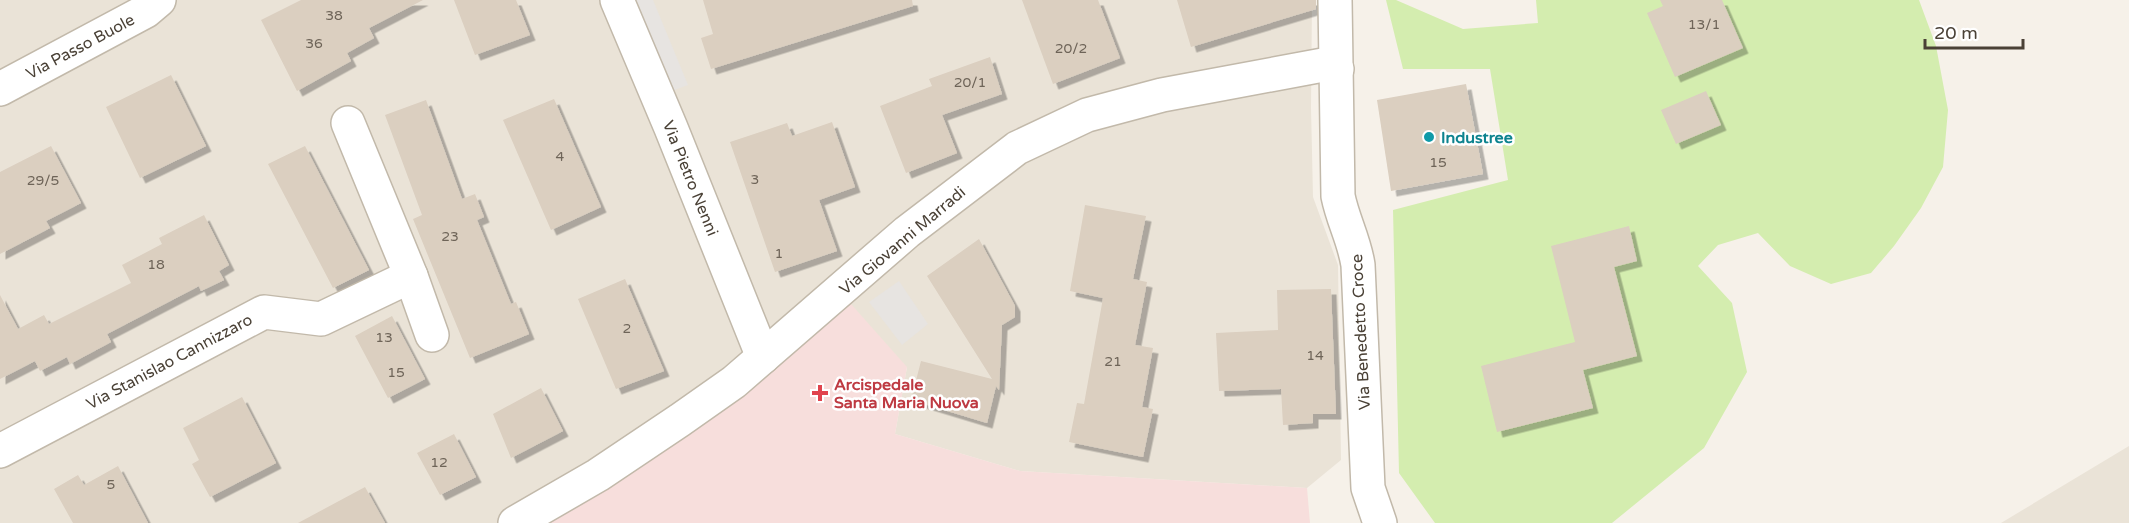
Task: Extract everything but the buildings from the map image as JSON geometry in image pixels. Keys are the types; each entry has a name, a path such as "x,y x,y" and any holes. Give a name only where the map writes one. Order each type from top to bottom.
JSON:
{"street":[{"name":"Via Passo Buole","path":"0,89 146,11 159,0"},
{"name":"Via Pietro Nenni","path":"617,0 763,357"},
{"name":"Via Benedetto Croce","path":"1335,0 1336,180 1341,212 1355,244 1358,264 1368,488 1380,523"},
{"name":"Via Giovanni Marradi","path":"515,523 598,475 734,382 907,232 1017,148 1087,115 1162,95 1323,65 1337,69"},
{"path":"348,123 411,276 432,335"},
{"name":"Via Stanislao Cannizzaro","path":"0,451 264,312 321,319 411,276"},
{"name":"Via Benedetto Croce","path":"1357,523 1368,488"}],"shaded area":[{"path":"0,0 1312,0 1313,197 1338,265 1341,460 1307,488 1020,471 895,434 907,367 704,418 641,466 538,523 0,523"},
{"path":"617,0 653,0 688,85 658,96"},
{"path":"899,281 928,324 902,345 869,302"},
{"name":"Arcispedale Santa Maria Nuova","path":"851,304 907,367 895,434 1020,471 1307,488 1310,523 538,523 641,466"},
{"path":"2129,446 2129,523 2001,523"}],"green space":[{"path":"1386,0 1396,0 1463,29 1538,23 1536,0 1919,0 1936,46 1948,110 1943,167 1921,208 1871,273 1831,284 1790,266 1758,233 1718,245 1698,266 1732,303 1747,372 1704,448 1612,523 1435,523 1399,473 1393,210 1508,180 1490,69 1403,69"}],"place":[{"name":"Industree","path":"1429,137"},
{"name":"Arcispedale Santa Maria Nuova","path":"820,393"}]}
